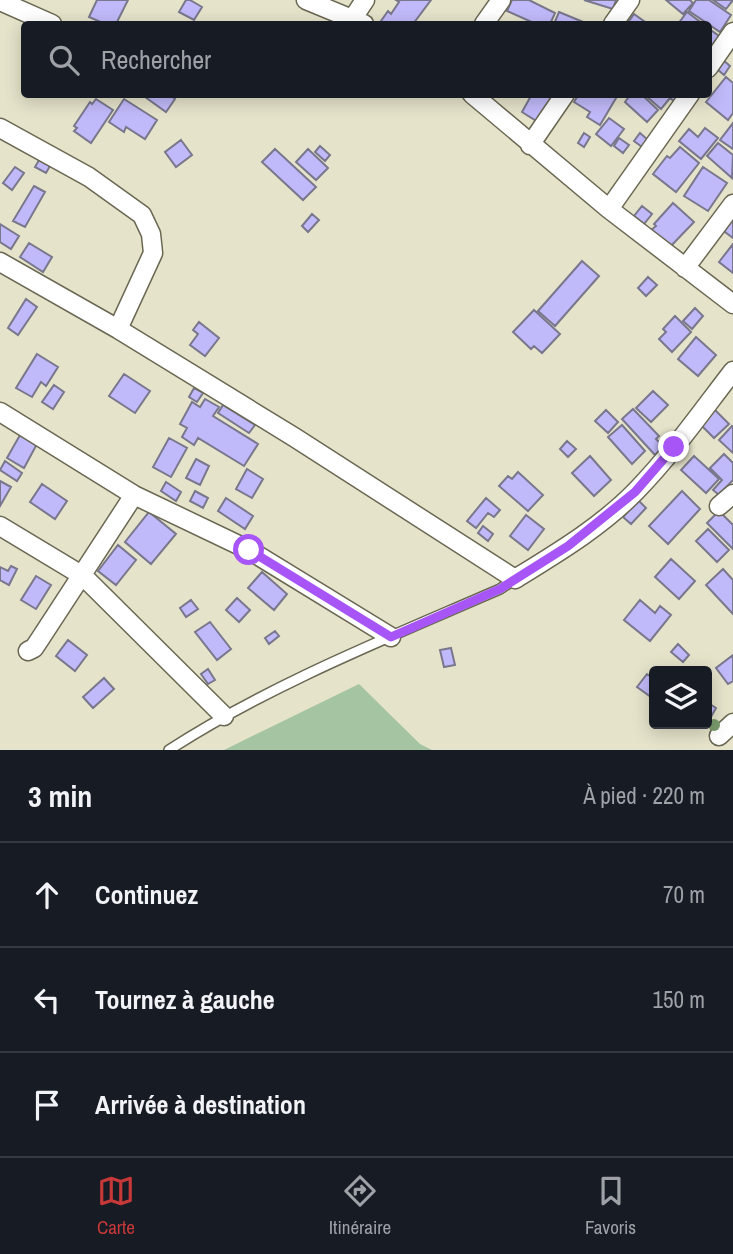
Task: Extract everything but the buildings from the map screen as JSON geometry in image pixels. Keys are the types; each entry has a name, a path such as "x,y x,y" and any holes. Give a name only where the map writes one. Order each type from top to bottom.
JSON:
{"street":[{"path":"306,0 358,21 365,0"},
{"path":"486,21 500,0"},
{"path":"615,21 630,0"},
{"path":"0,1 45,21"},
{"path":"712,64 733,32"},
{"path":"477,98 530,145 733,304"},
{"path":"530,145 562,98"},
{"path":"610,209 687,98"},
{"path":"0,128 89,177 142,215 151,234 153,253 118,329"},
{"path":"685,268 733,204"},
{"path":"0,262 118,329 294,437 515,579 568,546 635,492 674,447 733,370"},
{"path":"0,412 134,495 249,550 391,637"},
{"path":"719,506 733,494"},
{"path":"29,651 83,576 134,495"},
{"path":"0,526 83,576 224,716"},
{"path":"719,736 733,723"}],"lane":[{"path":"169,750 224,716 500,589 515,579"}],"green space":[{"path":"359,684 420,744 432,750 224,750"}],"route":[{"path":"249,550 391,637 500,589 568,546 635,492 674,447"}]}
